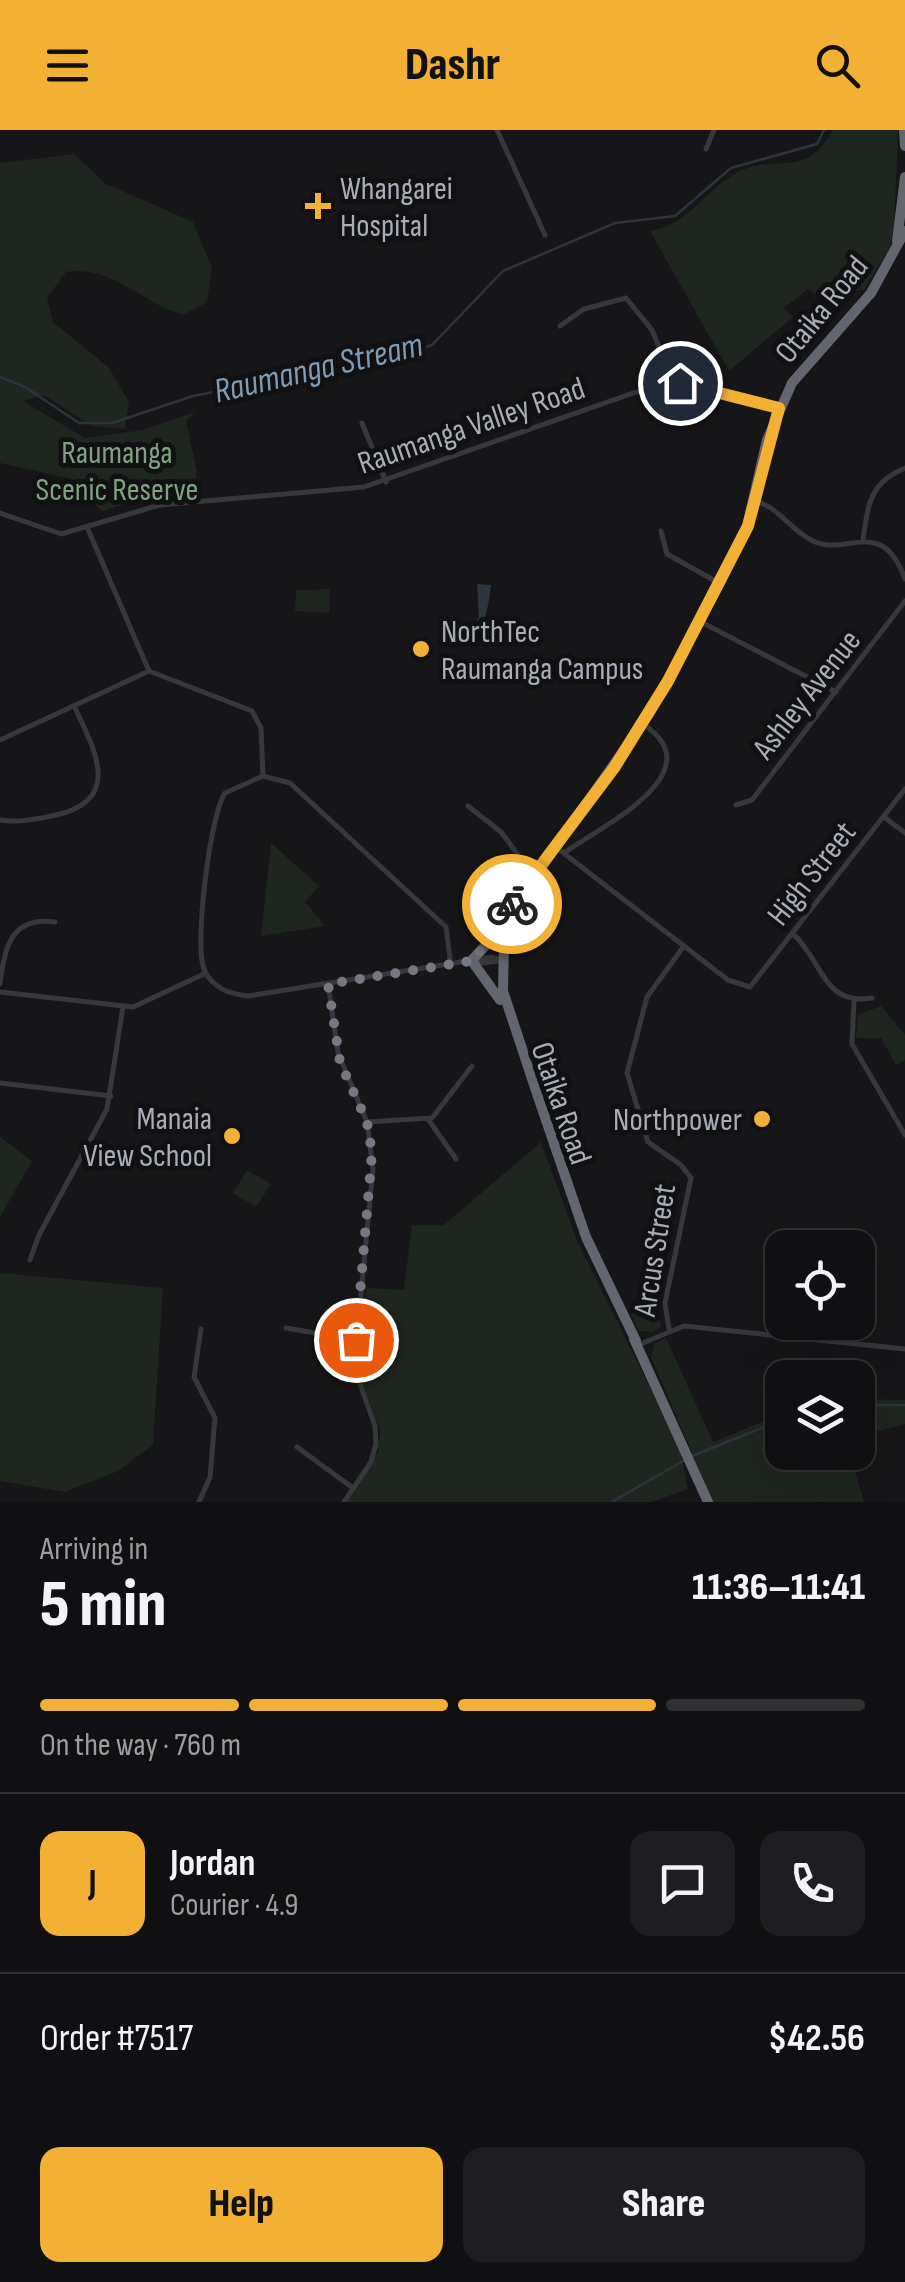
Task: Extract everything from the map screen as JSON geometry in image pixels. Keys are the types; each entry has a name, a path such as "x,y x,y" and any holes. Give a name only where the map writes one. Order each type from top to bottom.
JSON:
{"highway":[{"path":"904,130 905,146"},
{"name":"Otaika Road","path":"896,252 905,177"},
{"name":"Otaika Road","path":"638,1343 629,1335 584,1242 500,1000 497,960 501,929 513,903 560,850 643,724 720,583 755,501 779,408 803,367 871,294 905,231"},
{"name":"Otaika Road","path":"535,878 512,918 497,960 505,998 569,1189 708,1502"},
{"path":"500,1000 469,963 501,929"}],"street":[{"path":"497,130 545,234"},
{"path":"706,149 714,130"},
{"path":"560,326 584,309 626,298 656,338 673,382 779,408"},
{"name":"Raumanga Valley Road","path":"0,513 58,534 160,504 352,489 386,482 673,382"},
{"path":"362,423 386,482"},
{"path":"863,540 873,489 885,477 905,468"},
{"path":"755,501 817,543 863,540 886,550 905,579"},
{"path":"86,526 149,671"},
{"path":"661,531 668,554 720,583"},
{"name":"Ashley Avenue","path":"736,806 752,800 905,602"},
{"path":"699,622 836,692"},
{"path":"0,740 149,671 252,710 261,728 262,776"},
{"path":"0,820 65,813 86,802 95,791 97,757 74,706"},
{"name":"Otaika Road","path":"560,850 656,789 664,769 662,746 643,724"},
{"path":"451,966 446,927 290,783 262,776 230,788 216,810 201,944 206,973 218,987 243,996 497,960"},
{"name":"High Street","path":"684,946 735,985 753,985 905,789"},
{"path":"468,806 501,832 535,878"},
{"path":"884,816 905,833"},
{"path":"560,850 684,946"},
{"path":"0,984 4,950 12,934 28,923 55,922"},
{"path":"793,934 830,987 854,1000 872,998"},
{"name":"Arcus Street","path":"638,1343 669,1330 665,1306 691,1178 685,1168 648,1142 627,1073 647,997 684,946"},
{"path":"0,992 140,1006 206,973"},
{"path":"328,984 340,1062 367,1122 373,1169 355,1378 376,1434 371,1462 344,1502"},
{"path":"854,1000 852,1044 905,1135"},
{"path":"30,1260 39,1235 112,1096 122,1007"},
{"path":"367,1122 436,1116 472,1066"},
{"path":"0,1083 112,1096"},
{"path":"428,1119 456,1159"},
{"path":"669,1330 684,1326 905,1349"},
{"path":"286,1328 356,1340"},
{"path":"199,1502 210,1477 215,1418 194,1377 201,1330"},
{"path":"297,1447 353,1488"}],"green space":[{"path":"833,130 898,130 894,228 889,249 864,290 852,290 832,304 808,289 784,308 793,317 729,371 650,231 674,222 722,183 748,168 811,156"},
{"name":"Raumanga Scenic Reserve","path":"74,154 106,184 193,222 212,268 207,302 183,315 112,279 82,271 66,272 47,298 53,322 109,368 129,402 125,429 92,426 44,395 23,401 85,438 143,430 195,412 186,421 197,472 194,484 179,484 175,495 143,498 102,511 72,479 0,463 0,163"},
{"path":"330,589 329,613 295,611 296,590 306,590 306,597 307,590"},
{"path":"271,843 319,886 305,902 325,926 261,936"},
{"path":"881,1006 905,1035 905,1060 896,1065 881,1038 856,1038 858,1015"},
{"path":"0,1137 32,1161 0,1217"},
{"path":"541,1142 578,1243 679,1446 688,1489 651,1502 344,1502 378,1452 380,1429 357,1370 366,1288 404,1290 412,1225 444,1225"},
{"path":"247,1170 271,1184 256,1207 233,1193"},
{"path":"0,1273 163,1288 153,1445 118,1471 65,1492 0,1481"},
{"path":"656,1302 661,1327 653,1332 639,1331 631,1314"},
{"path":"666,1338 713,1442 765,1421 765,1470 855,1470 864,1502 713,1502 651,1357 654,1344"},
{"path":"875,1399 905,1400 905,1424 875,1432"}],"shaded area":[{"path":"477,584 491,585 488,602 481,628 465,648 479,616"}],"waterway":[{"name":"Raumanga Stream","path":"0,377 25,387 79,423 112,423 193,396 387,359 432,345 503,271 615,223 675,216 731,168 817,144 824,130"},
{"path":"875,1405 905,1405"},
{"path":"692,1456 765,1427"},
{"path":"613,1501 685,1460"}],"way so far":[{"path":"356,1340 372,1186 371,1140 362,1108 340,1062 328,984 471,961 501,929 512,904"}],"place":[{"name":"Whangarei Hospital","path":"318,206"},
{"name":"NorthTec Raumanga Campus","path":"421,649"},
{"name":"Northpower","path":"762,1119"},
{"name":"Manaia View School","path":"232,1136"}],"route":[{"path":"512,904 535,878 650,714 748,526 767,440 779,408 680,383"}]}
